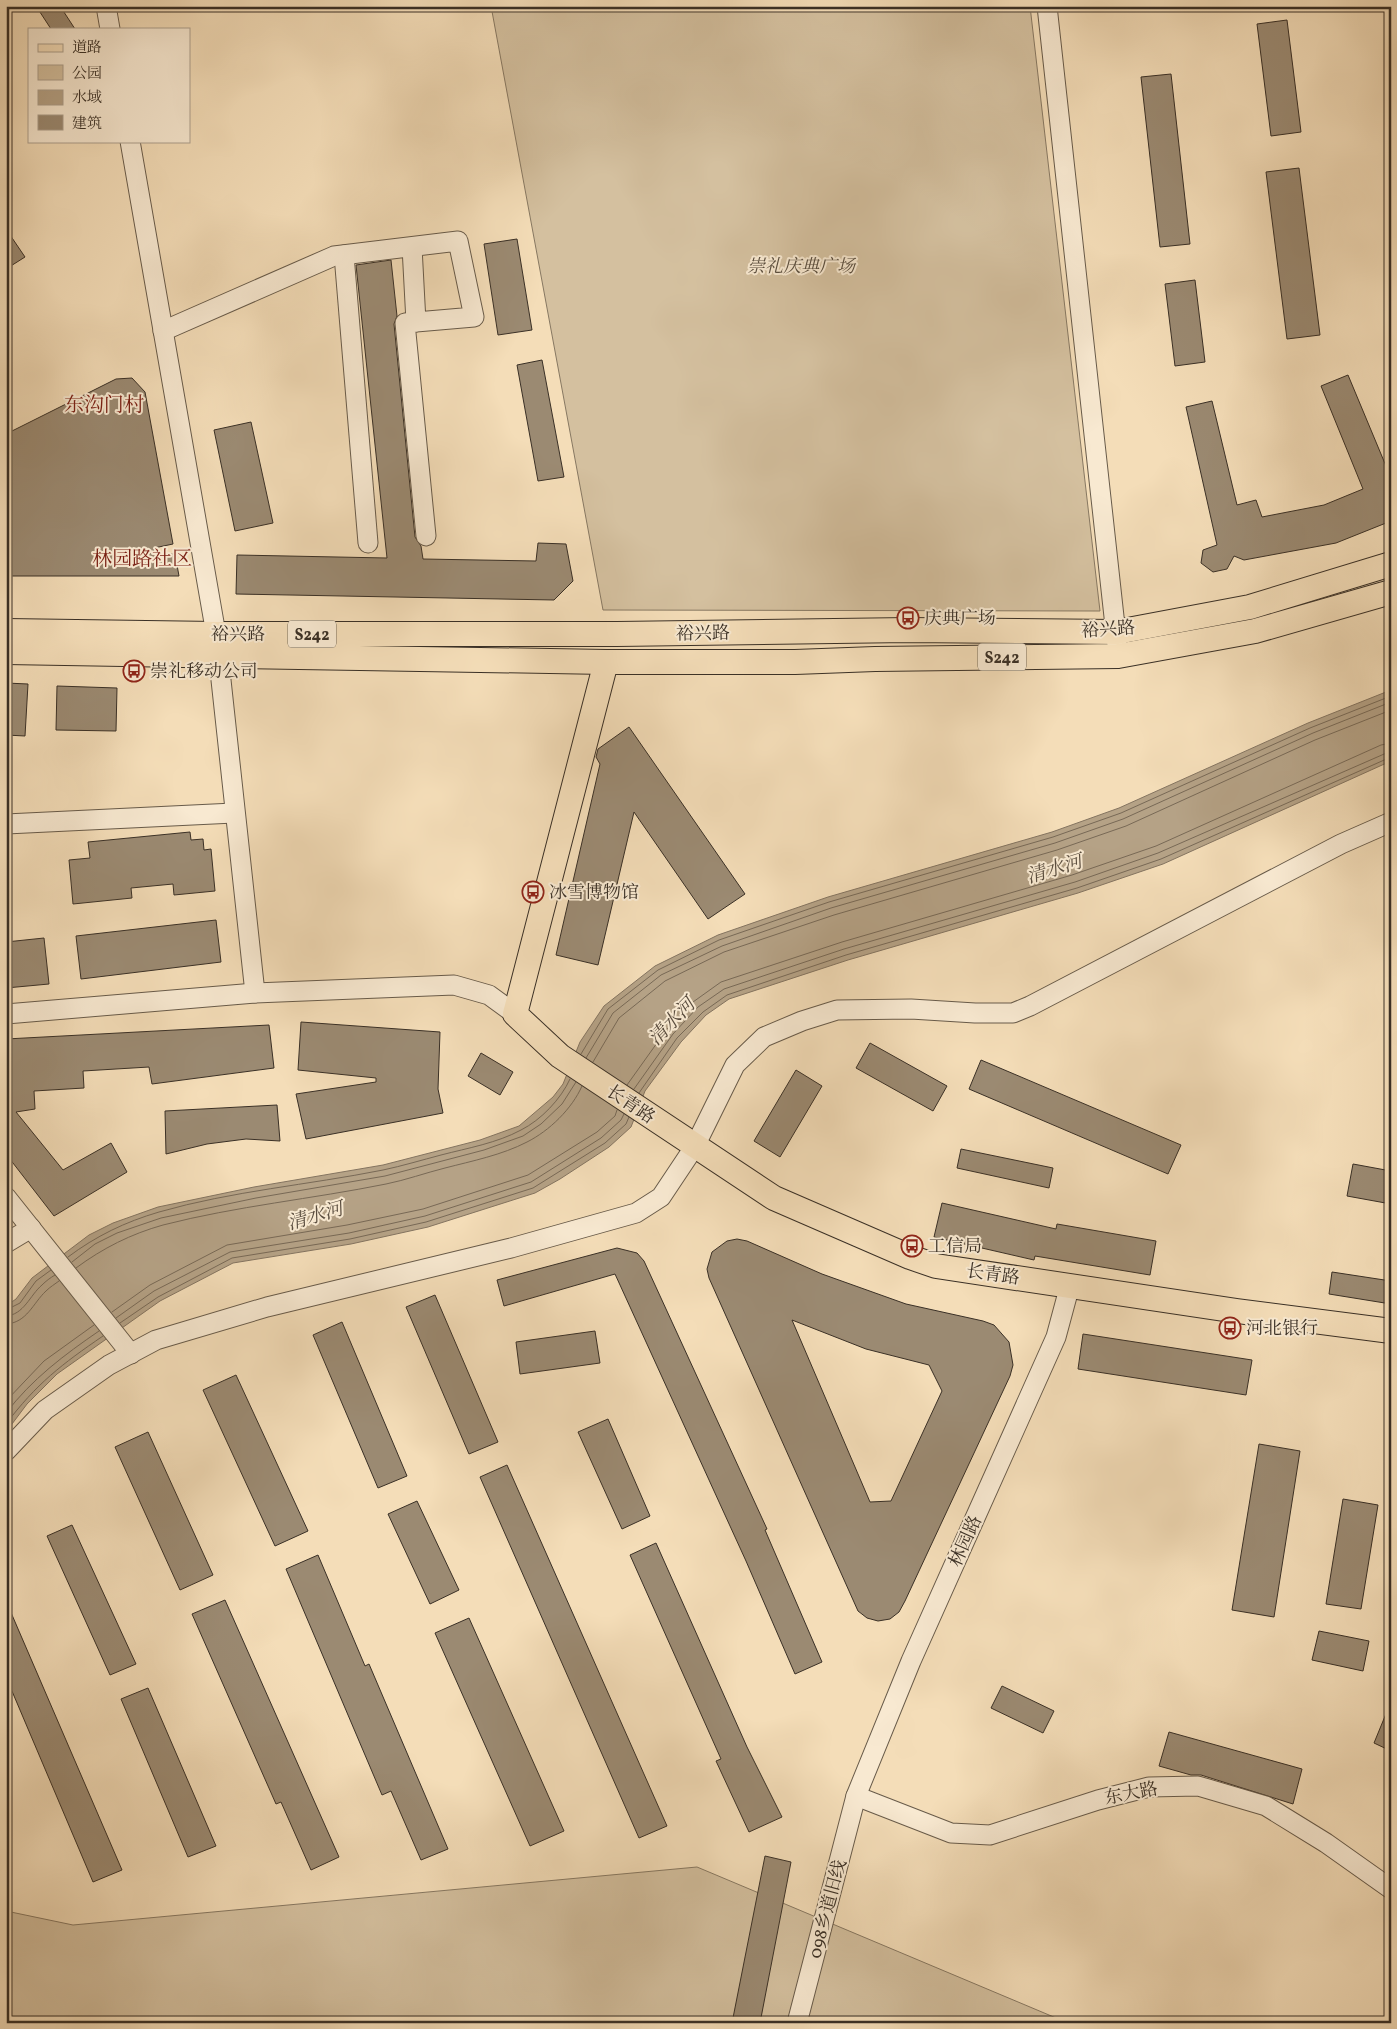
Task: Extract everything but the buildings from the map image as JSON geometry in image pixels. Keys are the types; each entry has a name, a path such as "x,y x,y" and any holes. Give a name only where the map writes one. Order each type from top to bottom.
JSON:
{"main road":[{"name":"裕兴路","path":"6,652 216,644 617,634 908,630 1117,632 1250,607 1391,564"},
{"name":"裕兴路","path":"6,631 216,644 606,662 796,662 875,659 1118,656 1255,631 1391,592"},
{"path":"515,1014 606,662"},
{"name":"长青路","path":"515,1014 560,1056 774,1198 910,1257 936,1266 1237,1311 1391,1331"}],"street":[{"path":"106,6 110,28"},
{"path":"1047,6 1117,632 1118,656"},
{"path":"130,142 216,644 255,993"},
{"path":"163,331 334,256 458,241 474,317 405,322 426,536"},
{"path":"412,247 416,322"},
{"path":"344,255 368,543"},
{"path":"606,662 617,634"},
{"path":"6,824 234,813"},
{"path":"6,1451 46,1410 109,1365 156,1340 267,1307 511,1248 636,1214 661,1197 695,1146 735,1064 764,1037 802,1020 837,1010 911,1009 1013,1013 1030,1006 1341,844 1391,822"},
{"path":"6,1014 255,993 454,985 489,995 515,1014"},
{"path":"6,1197 131,1354"},
{"path":"6,1243 31,1228"},
{"name":"林园路","path":"856,1796 911,1661 1056,1337 1070,1285"},
{"name":"东大路","path":"856,1796 951,1833 990,1835 1098,1800 1149,1787 1198,1786 1266,1806 1326,1843 1391,1889"},
{"name":"098乡道旧线","path":"797,2023 856,1796"}],"green space":[{"name":"崇礼庆典广场","path":"491,6 1030,6 1100,611 603,610"},
{"path":"697,1867 1068,2023 6,2023 6,1911 73,1925"}],"water":[{"name":"清水河","path":"1391,690 1391,761 1163,864 1078,893 848,960 729,999 706,1015 681,1042 645,1091 631,1127 609,1147 560,1179 535,1193 428,1227 351,1244 233,1263 160,1301 57,1374 27,1404 6,1432 6,1306 16,1299 32,1278 89,1235 113,1223 158,1207 254,1187 383,1165 480,1140 519,1126 553,1097 563,1084 580,1042 604,1006 655,966 718,935 828,897 1052,832 1119,808 1308,723"}],"place":[{"name":"庆典广场","path":"908,618"},
{"name":"崇礼移动公司","path":"134,671"},
{"name":"冰雪博物馆","path":"533,892"},
{"name":"工信局","path":"912,1246"},
{"name":"河北银行","path":"1230,1328"}],"district":[{"name":"东沟门村","path":"104,404"},
{"name":"林园路社区","path":"142,558"}]}
